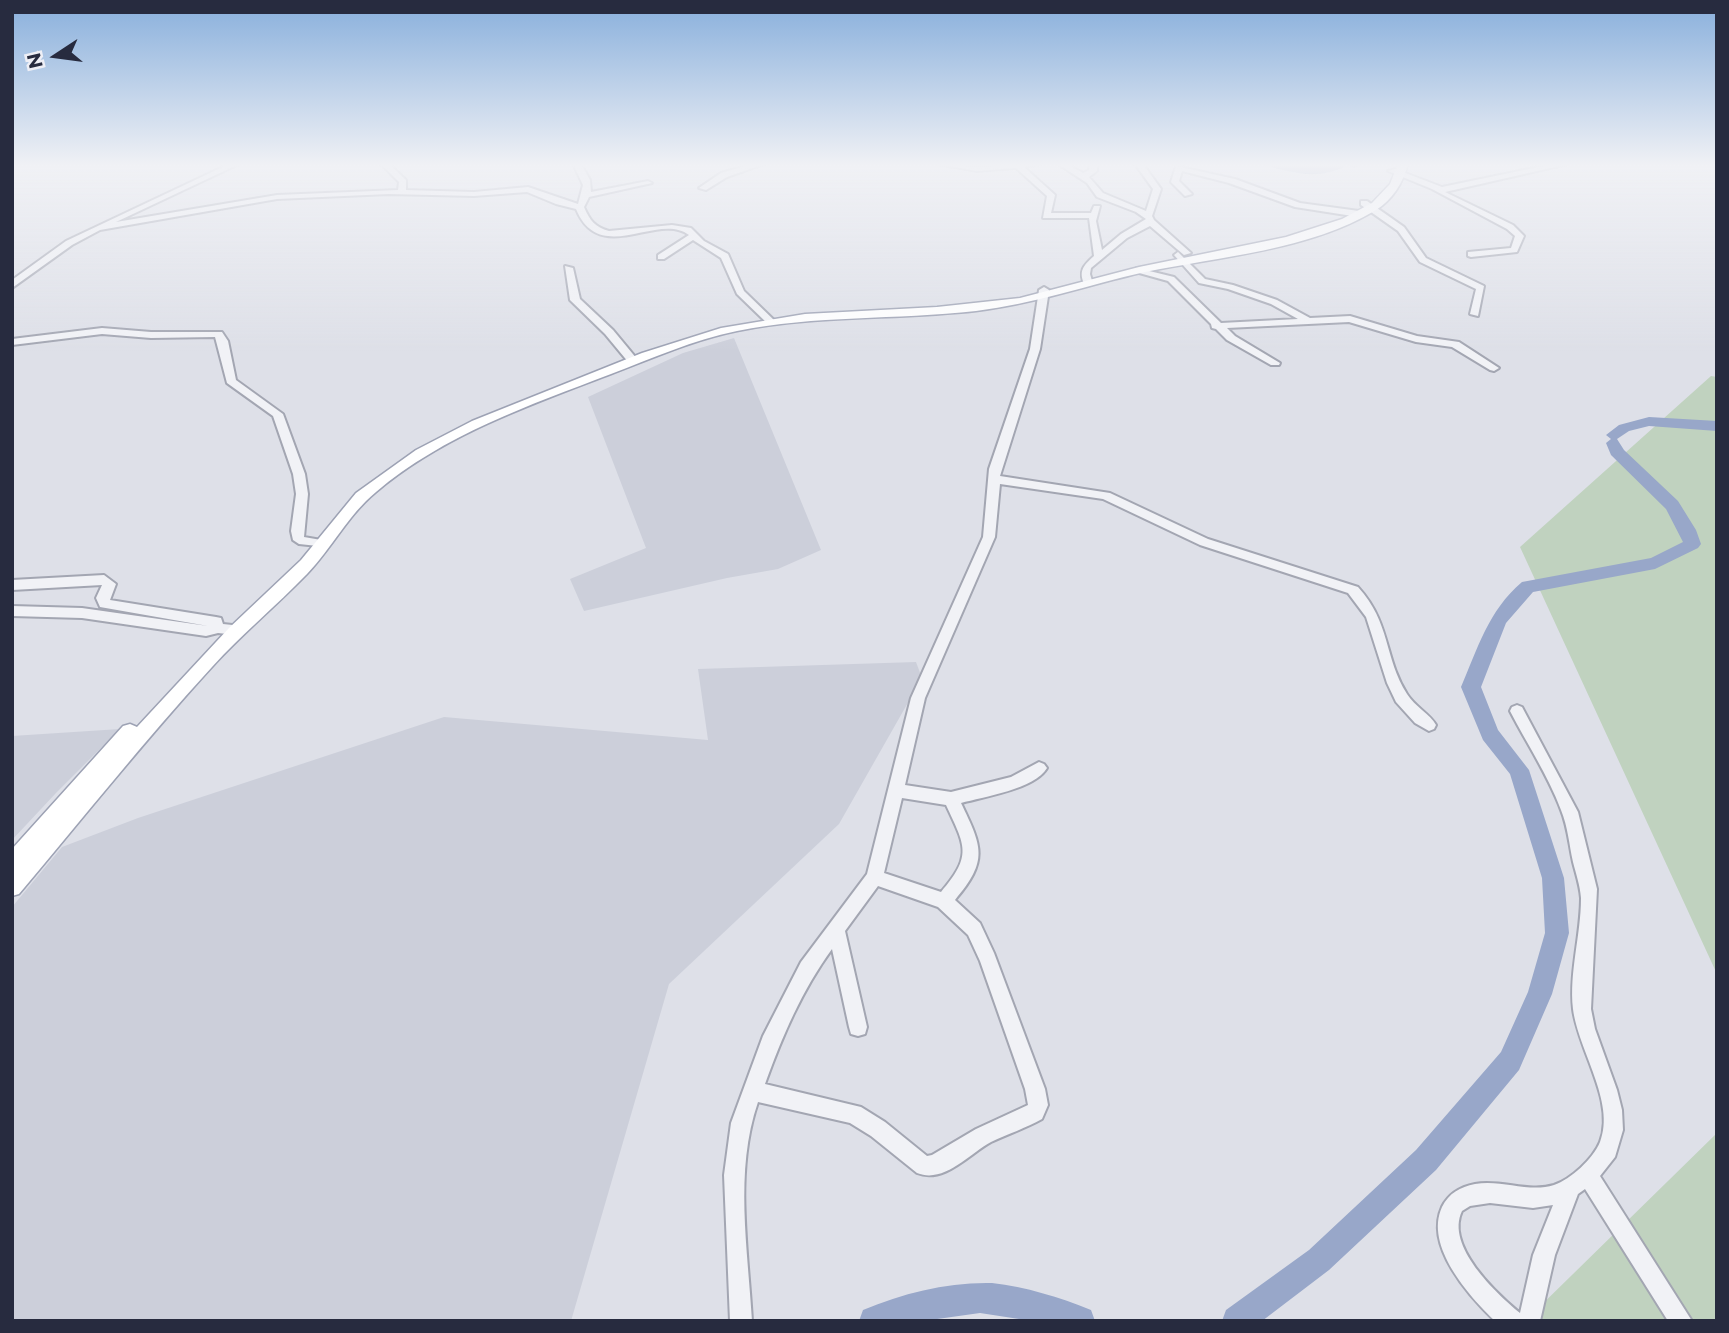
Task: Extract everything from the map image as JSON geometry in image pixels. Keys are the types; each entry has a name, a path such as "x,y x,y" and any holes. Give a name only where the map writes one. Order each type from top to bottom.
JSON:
{"main road":[{"path":"12,864 172,684 318,543 348,497 389,467 489,411 714,327 769,319 967,304 1044,293 1182,256 1287,238 1317,226"},
{"path":"1087,281 1137,271 1182,256"},
{"path":"12,887 176,695 226,629"}],"street":[{"path":"12,285 69,243 101,226"},
{"path":"97,228 107,226"},
{"path":"595,226 614,235 677,227 689,230 727,259 736,287 769,319"},
{"path":"1094,226 1093,239 1099,257"},
{"path":"1087,281 1087,267 1138,226"},
{"path":"1155,226 1202,281 1274,302 1308,320"},
{"path":"1395,226 1401,229 1423,260 1481,288 1475,314"},
{"path":"1471,254 1514,250 1520,236 1508,226"},
{"path":"661,257 694,236"},
{"path":"568,268 575,300 631,359"},
{"path":"1137,271 1171,279 1216,326 1231,338 1275,363"},
{"path":"741,1321 734,1175 741,1123 770,1043 807,968 875,877 918,698 989,530 995,469 1038,337 1044,293"},
{"path":"1216,326 1350,319 1416,339 1444,340 1466,349 1494,368"},
{"path":"12,342 102,331 151,335 218,334 223,341 231,381 278,414 299,474 302,494 297,531 299,540 318,543"},
{"path":"994,479 1111,498 1204,542 1353,590 1368,606 1402,697 1411,711 1429,725"},
{"path":"12,584 104,580 110,584 103,598 105,604 216,622 226,629"},
{"path":"12,611 82,612 206,631 226,629"},
{"path":"1512,1321 1475,1286 1462,1266 1450,1240 1448,1218 1455,1203 1486,1192 1544,1198 1570,1188 1596,1166 1610,1144 1614,1123 1607,1081 1587,1034 1582,1008 1589,894 1568,807 1517,711"},
{"path":"895,790 951,799 1014,782 1040,768"},
{"path":"944,901 966,877 972,861 969,839 951,799"},
{"path":"752,1091 854,1114 924,1166 933,1167 982,1136 1035,1112 1038,1105 1035,1088 988,958 974,929 944,901 875,877"},
{"path":"835,929 858,1027"},
{"path":"1587,1173 1681,1321"},
{"path":"1530,1321 1544,1255 1570,1188"}],"shaded area":[{"path":"734,338 821,550 778,569 584,611 570,579 646,548 588,397 683,353"},
{"path":"916,662 922,678 839,824 669,984 571,1321 12,1321 12,907 62,847 138,818 444,717 708,740 698,669"},
{"path":"120,729 56,793 12,840 12,736"}],"green space":[{"path":"1711,376 1717,377 1717,974 1520,547"},
{"path":"1717,1133 1717,1321 1525,1321"}],"waterway":[{"path":"1614,435 1624,428 1649,422 1717,426"},
{"path":"1237,1321 1319,1260 1426,1160 1510,1061 1540,994 1557,933 1553,878 1519,770 1490,734 1471,687 1498,621 1515,598 1528,587 1655,563 1692,544 1688,530 1672,505 1617,452 1614,443"},
{"path":"874,1321 913,1308 966,1298 1017,1302 1080,1321"}]}
